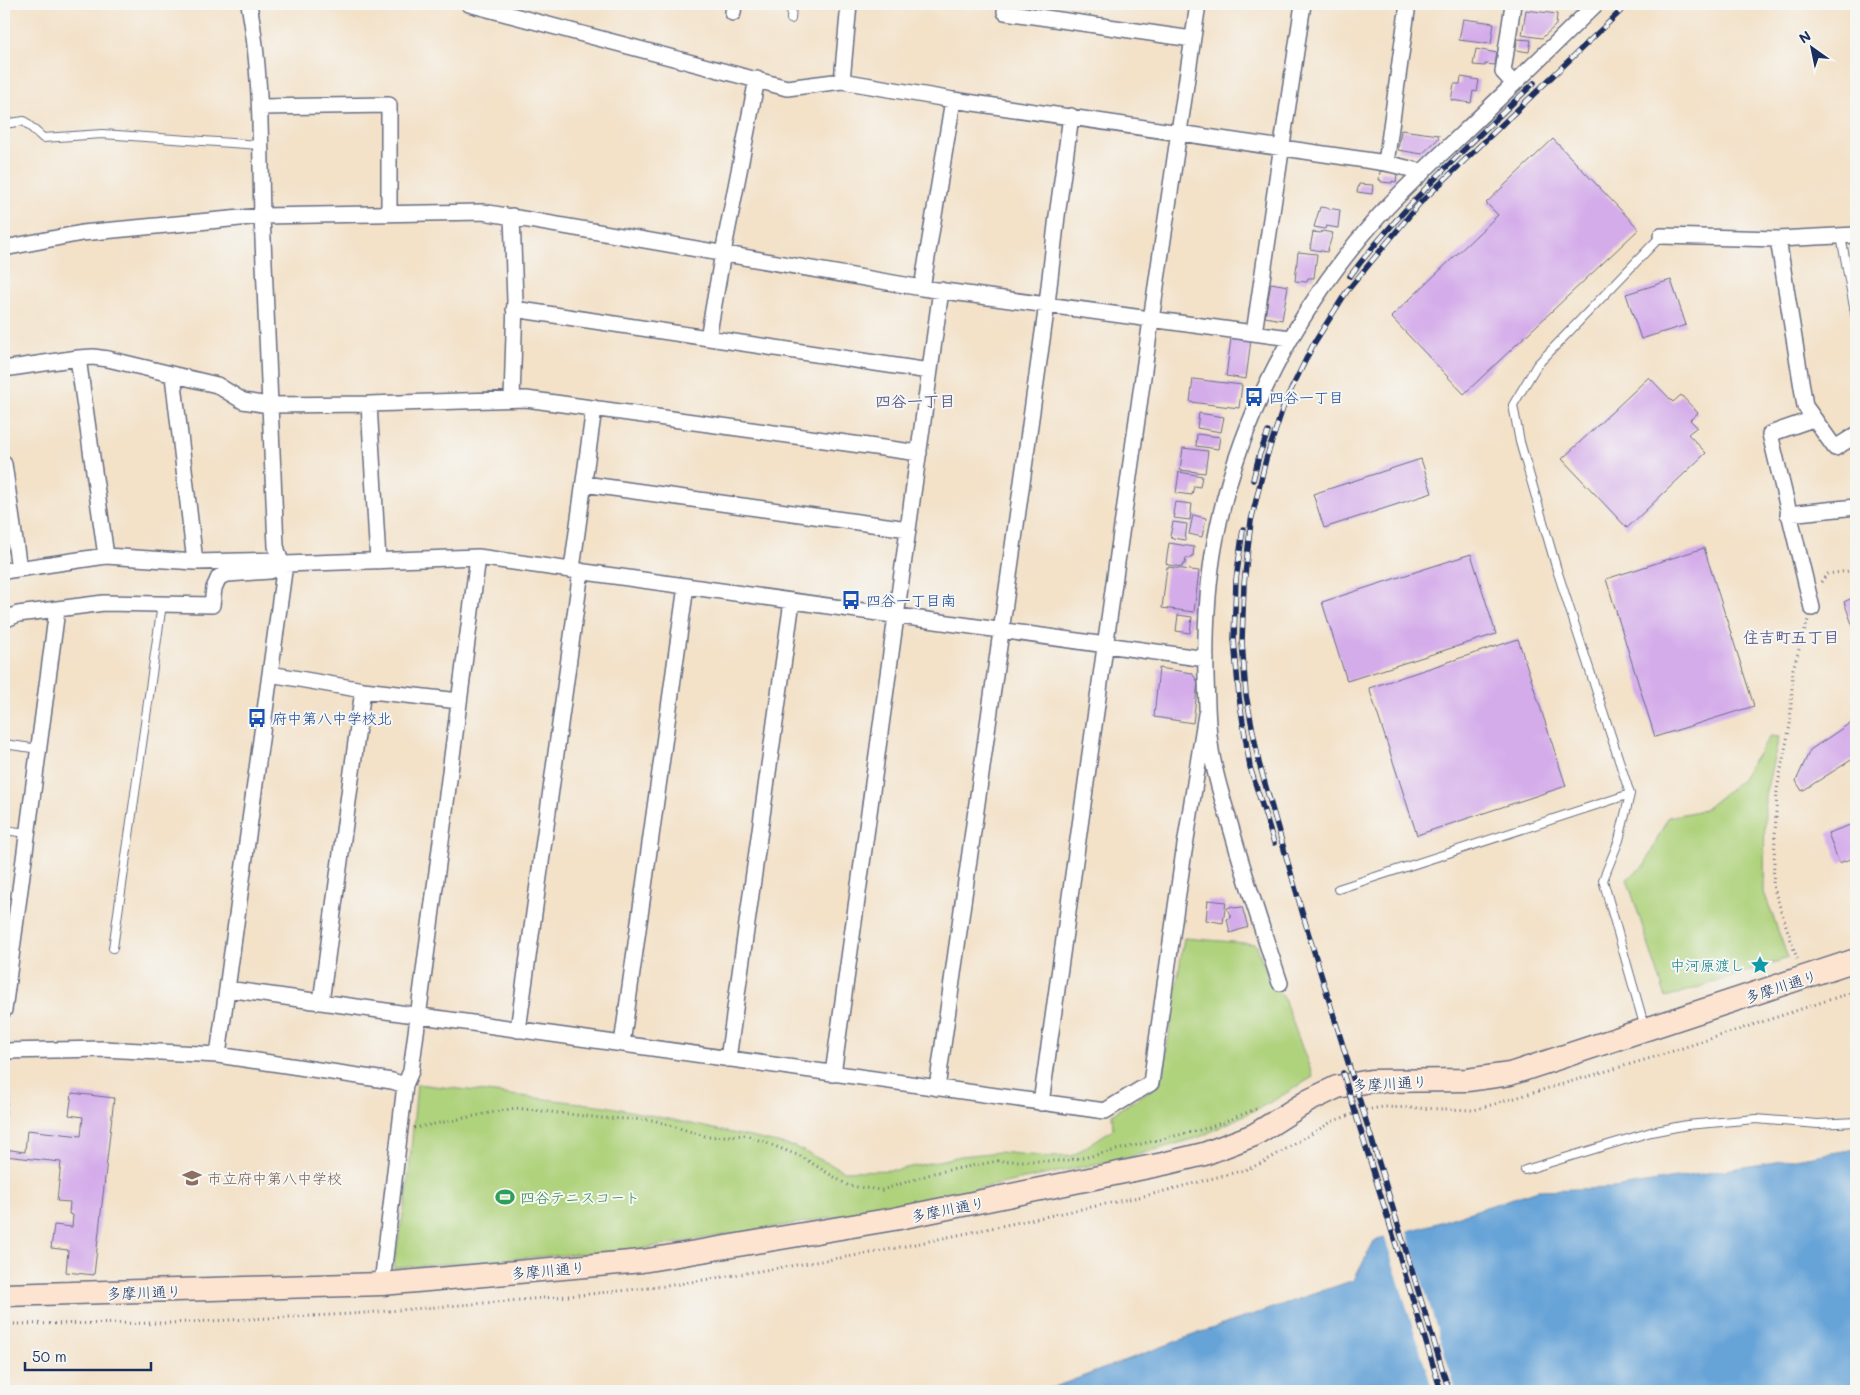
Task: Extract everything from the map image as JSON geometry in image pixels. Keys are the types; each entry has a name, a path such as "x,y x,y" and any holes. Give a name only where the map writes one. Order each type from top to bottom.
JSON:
{"street":[{"path":"218,1055 270,674 282,562 276,546 262,216 260,106 257,54 249,4"},
{"path":"469,4 787,88 842,82 1386,163 1422,172"},
{"path":"842,82 849,4"},
{"path":"1006,4 1005,12 1192,39"},
{"path":"1041,1103 1151,320 1198,4"},
{"path":"1254,333 1303,4"},
{"path":"1386,163 1408,4"},
{"path":"1514,4 1503,72 1514,84"},
{"path":"1280,984 1251,895 1224,802 1213,761 1206,714 1207,598 1214,543 1236,460 1257,406 1290,338 1345,258 1378,216 1596,4"},
{"path":"708,338 757,79"},
{"path":"922,288 953,100"},
{"path":"260,106 389,105 389,213"},
{"path":"936,1088 1047,304 1071,116"},
{"path":"4,248 82,233 262,216 483,212 922,288 1290,338"},
{"path":"512,216 514,309 512,398"},
{"path":"1661,236 1778,239 1849,235"},
{"path":"1778,239 1805,406 1835,448 1856,435"},
{"path":"833,1074 941,290"},
{"path":"514,309 929,372"},
{"path":"4,369 93,357 217,385 243,401 269,405 369,404 512,398 918,453"},
{"path":"78,358 106,556"},
{"path":"173,376 195,562"},
{"path":"369,404 378,561"},
{"path":"518,1030 577,570 584,484 594,408"},
{"path":"1812,608 1770,434 1813,419"},
{"path":"4,464 11,570 106,556 195,562 378,561 478,557 1206,659"},
{"path":"584,484 908,529"},
{"path":"1788,514 1856,507"},
{"path":"382,1284 405,1085 411,1071 419,1015 478,557"},
{"path":"4,620 11,613 57,610 104,603 212,605 214,588 218,577 228,574 270,571 282,562"},
{"path":"622,1044 686,586"},
{"path":"728,1059 792,601"},
{"path":"4,1009 13,919 39,749 57,610"},
{"path":"270,674 363,690 459,701"},
{"path":"321,1002 363,690"},
{"path":"227,989 1105,1111 1151,1082 1206,714"},
{"name":"多摩川通り","path":"4,1295 382,1284 642,1261 894,1219 1204,1154 1254,1134 1308,1101 1337,1087 1371,1081 1467,1080 1510,1074 1856,960"},
{"path":"4,1051 103,1049 218,1055 392,1081 405,1085"}],"lane":[{"path":"791,19 792,4"},
{"path":"4,124 24,120 43,138 102,134 260,145"},
{"path":"1849,235 1856,318"},
{"path":"1646,1030 1603,880 1618,840 1630,794 1557,570 1520,442 1513,405 1537,365 1661,236"},
{"path":"113,948 162,604"},
{"path":"4,744 39,749"},
{"path":"1338,889 1630,794"},
{"path":"4,830 27,833"},
{"path":"1525,1170 1651,1132 1686,1125 1756,1119 1818,1124 1856,1122"}],"path":[{"path":"1797,962 1773,886 1777,799 1790,724 1793,669 1816,590 1826,574 1856,570"},
{"path":"400,1131 515,1108 602,1118 653,1120 708,1137 746,1135 800,1156 849,1186 882,1190 934,1173 998,1161 1065,1161 1087,1157 1208,1128 1256,1109 1276,1121"}],"green space":[{"path":"1770,736 1779,737 1765,796 1764,892 1788,958 1666,998 1627,879 1645,865 1668,817 1704,810 1740,781"},
{"path":"1184,938 1256,944 1271,985 1283,996 1313,1077 1271,1102 1200,1137 1130,1157 860,1213 641,1249 393,1268 407,1194 417,1084 606,1106 795,1147 844,1171 897,1170 961,1156 999,1152 1050,1157 1072,1156 1113,1129 1112,1114 1156,1087 1163,1073"}],"water":[{"path":"1856,1149 1856,1391 1044,1391 1196,1334 1354,1280 1374,1241 1437,1223 1538,1190 1614,1188"}],"pier":[{"path":"1406,1229 1456,1391 1433,1391 1384,1235"}],"building":[{"path":"1526,10 1557,14 1556,25 1542,38 1522,35"},
{"path":"1463,19 1494,23 1491,44 1459,40"},
{"path":"1517,39 1531,40 1529,52 1516,50"},
{"path":"1476,49 1497,53 1495,65 1473,65"},
{"path":"1461,77 1479,80 1477,92 1473,91 1471,103 1451,100 1454,84 1460,84"},
{"path":"1401,130 1439,135 1438,139 1422,154 1398,150"},
{"path":"1553,139 1639,229 1464,394 1391,317 1498,215 1486,203"},
{"path":"1380,171 1397,173 1396,182 1381,182 1379,180"},
{"path":"1359,184 1373,185 1372,194 1357,192"},
{"path":"1320,207 1340,210 1338,228 1326,226 1325,229 1314,227"},
{"path":"1322,231 1333,233 1327,252 1310,249 1313,232 1321,233"},
{"path":"1298,252 1317,254 1314,278 1308,278 1307,282 1295,281"},
{"path":"1671,280 1686,325 1641,339 1626,294"},
{"path":"1271,283 1288,286 1282,320 1265,317"},
{"path":"1231,338 1251,340 1246,379 1226,376"},
{"path":"1649,377 1673,402 1681,395 1698,413 1690,420 1697,427 1688,434 1706,453 1627,528 1562,459"},
{"path":"1193,379 1242,385 1239,408 1190,402"},
{"path":"1199,413 1224,417 1221,432 1197,428"},
{"path":"1197,434 1220,437 1218,449 1196,446"},
{"path":"1183,448 1208,451 1205,473 1180,470"},
{"path":"1421,459 1432,493 1324,528 1313,494"},
{"path":"1179,472 1202,476 1200,487 1194,486 1192,495 1176,493"},
{"path":"1175,502 1192,504 1190,520 1174,518"},
{"path":"1193,515 1206,518 1202,537 1189,534"},
{"path":"1173,522 1187,524 1185,540 1170,536"},
{"path":"1169,543 1194,547 1193,556 1186,558 1185,564 1182,567 1166,563"},
{"path":"1704,548 1754,706 1655,737 1606,579"},
{"path":"1471,554 1496,634 1347,681 1322,602"},
{"path":"1167,567 1199,571 1194,612 1162,608"},
{"path":"1856,596 1856,635 1844,602"},
{"path":"1178,615 1192,617 1190,633 1176,631"},
{"path":"1518,639 1566,786 1417,835 1369,688"},
{"path":"1159,668 1192,673 1198,682 1193,723 1154,717"},
{"path":"1856,719 1856,757 1802,791 1796,781 1810,750"},
{"path":"1856,823 1856,857 1839,863 1828,833"},
{"path":"1208,900 1226,902 1223,923 1206,920"},
{"path":"1233,906 1234,908 1242,907 1248,927 1230,933 1227,919 1231,918 1227,908"},
{"path":"72,1093 114,1098 94,1275 66,1272 68,1250 51,1248 54,1225 72,1227 73,1215 69,1214 70,1202 57,1201 61,1162 4,1156 4,1149 25,1152 27,1130 81,1136 83,1117 69,1115"},
{"path":"4,1096 8,1096 5,1120 4,1120"}],"railway":[{"path":"1449,1391 1308,932 1259,763 1246,695 1242,642 1244,584 1251,521 1266,459 1285,402 1313,345 1347,291 1419,204 1628,4"},
{"path":"1350,276 1392,224 1461,152 1534,83"},
{"path":"1253,480 1268,432"},
{"path":"1243,529 1236,580 1234,639 1239,697 1250,767 1274,843"},
{"path":"1343,1073 1441,1391"}],"place":[{"name":"四谷一丁目","path":"1254,397"},
{"name":"四谷一丁目南","path":"851,600"},
{"name":"府中第八中学校北","path":"257,718"},
{"name":"中河原渡し","path":"1760,965"},
{"name":"市立府中第八中学校","path":"192,1178"},
{"name":"四谷テニスコート","path":"505,1197"}],"district":[{"name":"四谷一丁目","path":"915,400"},
{"name":"住吉町五丁目","path":"1791,636"}]}
